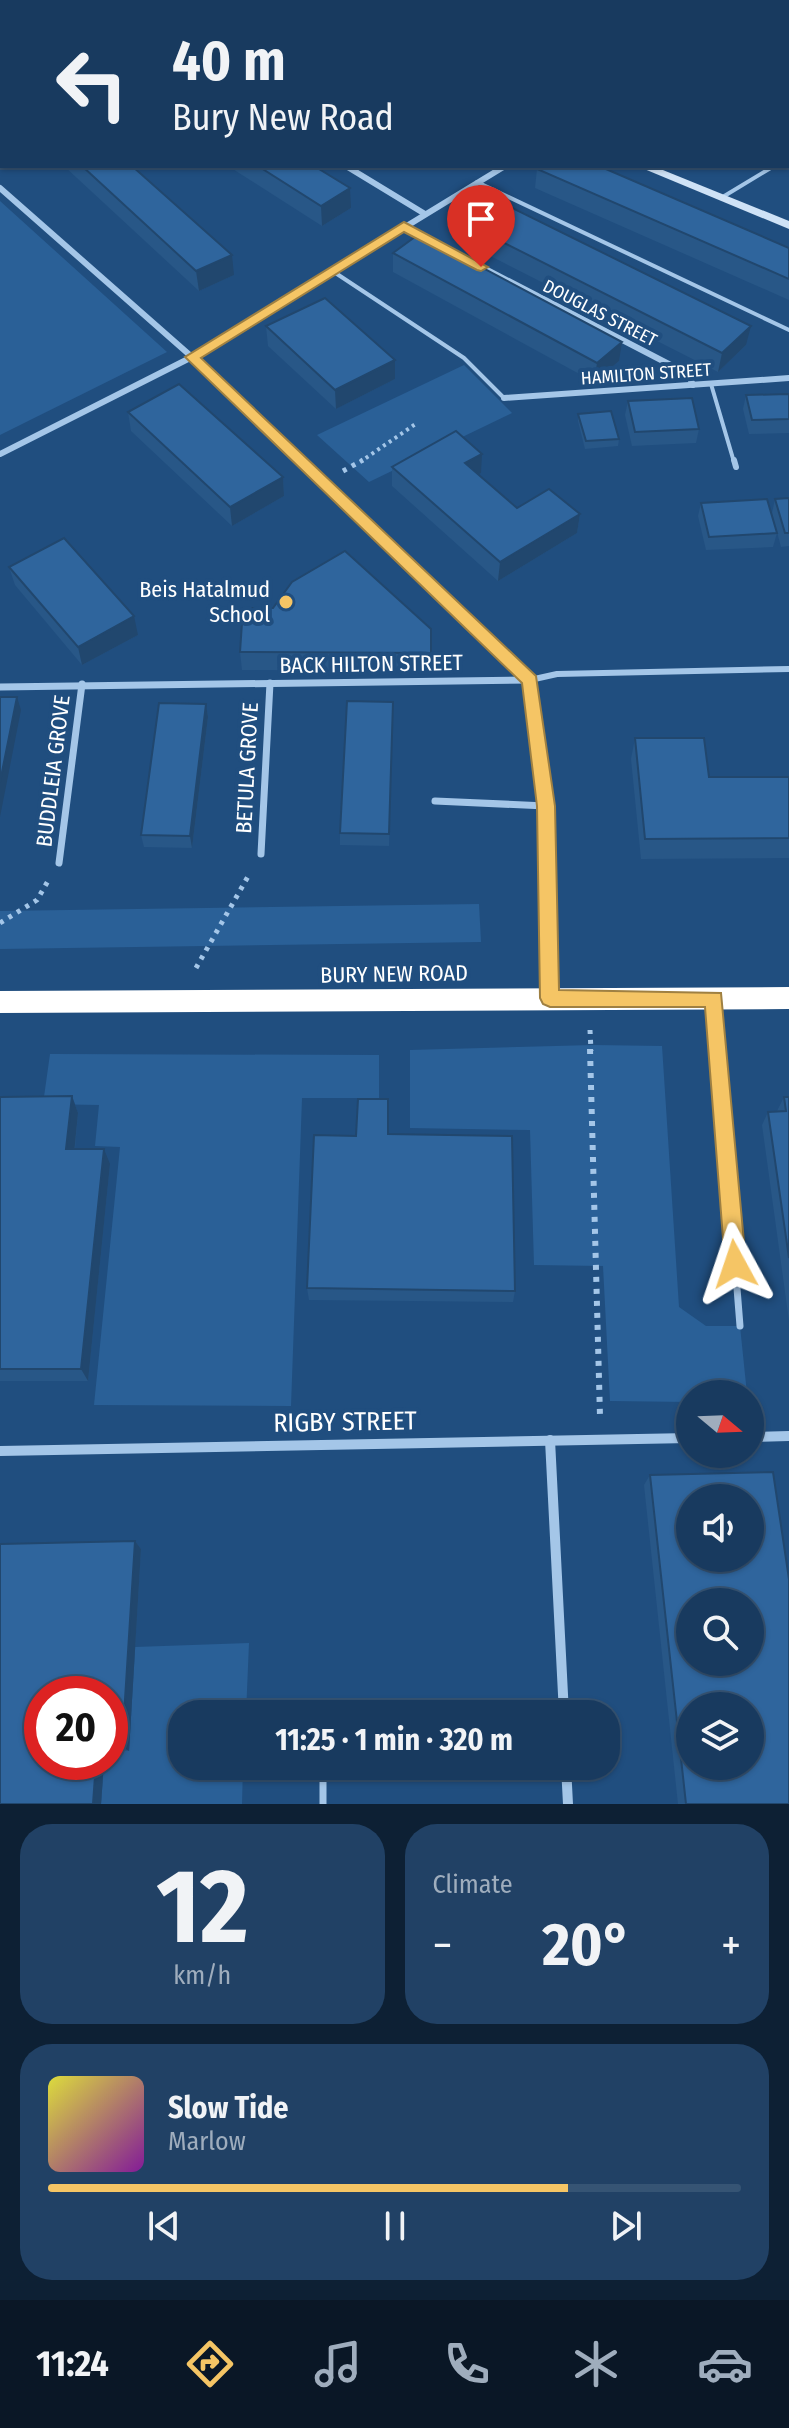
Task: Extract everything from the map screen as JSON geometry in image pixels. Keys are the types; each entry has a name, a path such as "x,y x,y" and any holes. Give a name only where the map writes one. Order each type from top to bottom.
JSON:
{"highway":[{"name":"BURY NEW ROAD","path":"0,1002 789,998"}],"main road":[{"path":"648,168 789,225"}],"street":[{"path":"349,168 425,214"},
{"path":"0,454 192,357 502,168"},
{"path":"0,188 192,357 530,680 546,806 550,998"},
{"path":"404,227 431,241"},
{"name":"DOUGLAS STREET","path":"458,255 688,374 693,385"},
{"name":"HAMILTON STREET","path":"504,398 789,378"},
{"name":"BACK HILTON STREET","path":"0,687 530,680"},
{"name":"BETULA GROVE","path":"261,854 270,683"},
{"name":"BUDDLEIA GROVE","path":"59,863 82,684"},
{"path":"435,801 546,806"},
{"path":"764,1437 789,1436"},
{"name":"RIGBY STREET","path":"0,1451 676,1438"},
{"path":"550,1440 563,1700"},
{"path":"567,1780 568,1804"}],"lane":[{"path":"721,198 771,168"},
{"path":"477,182 789,330"},
{"path":"334,272 464,358 504,398"},
{"path":"711,384 736,467"},
{"name":"BACK HILTON STREET","path":"530,680 557,674 789,669"},
{"path":"714,999 740,1326"},
{"path":"323,1780 323,1804"}],"path":[{"path":"321,483 377,452 417,423"},
{"path":"177,1002 261,854"},
{"path":"0,923 37,900 59,863"},
{"path":"590,997 601,1439"}],"shaded area":[{"path":"0,201 167,352 0,435"},
{"path":"464,365 512,413 369,482 317,435"},
{"path":"479,904 481,942 0,949 0,911"},
{"path":"662,1046 679,1307 706,1326 740,1326 746,1380 676,1380 676,1402 610,1401 603,1266 534,1265 530,1130 410,1128 410,1050"},
{"path":"50,1054 379,1055 379,1098 302,1098 291,1406 94,1405 120,1147 95,1146 99,1105 43,1104"},
{"path":"249,1643 247,1700 168,1700 168,1780 243,1780 242,1804 101,1804 103,1780 128,1780 135,1647"}],"building":[{"path":"84,168 134,168 232,255 196,271"},
{"path":"261,168 317,168 350,188 321,206"},
{"path":"604,168 789,248 789,279 537,169"},
{"path":"486,195 751,326 722,353 455,218"},
{"path":"419,234 622,342 597,363 393,253"},
{"path":"325,298 395,360 335,390 266,326"},
{"path":"179,384 283,477 230,507 128,412"},
{"path":"789,394 789,419 752,420 746,395"},
{"path":"692,398 699,429 635,432 628,401"},
{"path":"611,411 619,439 586,441 578,414"},
{"path":"456,431 482,454 465,463 517,508 549,489 580,514 500,562 392,467"},
{"path":"789,498 789,533 785,533 775,499"},
{"path":"767,499 777,533 709,537 701,503"},
{"path":"64,538 134,616 78,647 9,567"},
{"path":"345,551 431,629 431,653 240,652 243,608 273,608 292,582"},
{"path":"0,697 17,697 0,782"},
{"path":"347,701 393,702 389,834 340,833"},
{"path":"159,703 206,704 190,836 141,835"},
{"path":"635,738 704,738 709,777 789,777 789,838 645,839"},
{"path":"72,1096 66,1149 104,1149 81,1369 0,1369 0,1097"},
{"path":"784,1097 789,1097 789,1258 768,1112 786,1111"},
{"path":"358,1099 388,1099 388,1134 512,1136 515,1291 307,1288 314,1135 356,1136"},
{"path":"773,1472 789,1579 789,1804 686,1804 683,1780 764,1780 764,1692 676,1692 676,1713 650,1475"},
{"path":"135,1541 126,1676 24,1676 24,1780 95,1780 93,1804 0,1804 0,1544"}],"place":[{"name":"Beis Hatalmud School","path":"286,602"}],"route":[{"path":"481,267 404,227 192,357 530,680 546,806 550,998 714,999 735,1264"}]}
